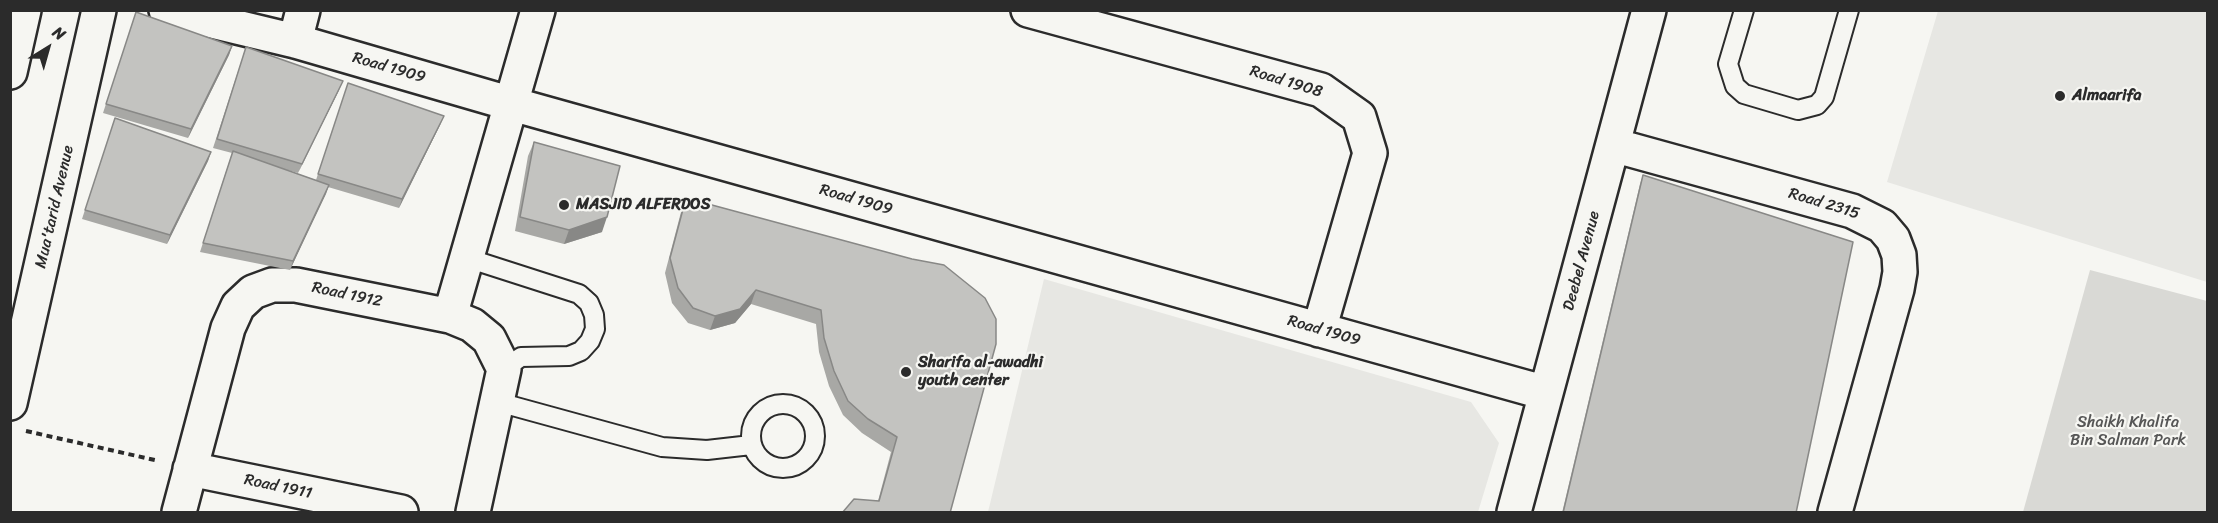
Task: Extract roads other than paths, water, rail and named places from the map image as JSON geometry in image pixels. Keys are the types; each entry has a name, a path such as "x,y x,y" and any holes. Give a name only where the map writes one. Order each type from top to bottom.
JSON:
{"street":[{"path":"10,72 24,10"},
{"name":"Mua'tarid Avenue","path":"15,395 99,10"},
{"name":"Road 1909","path":"166,10 299,26 512,104 1546,393"},
{"path":"450,316 538,10"},
{"name":"Road 1908","path":"1028,10 1321,90 1359,117 1370,153 1319,330"},
{"name":"Deebel Avenue","path":"1514,513 1649,10"},
{"name":"Road 2315","path":"1613,145 1852,211 1882,226 1893,239 1899,255 1900,272 1897,289 1835,513"},
{"name":"Road 1912","path":"179,513 228,328 238,306 253,292 272,285 296,285 450,316 472,325 489,339 504,369"},
{"path":"473,513 504,369"},
{"name":"Road 1911","path":"190,469 401,513"}],"lane":[{"path":"1744,10 1728,64 1735,86 1744,94 1798,110 1817,105 1824,97 1849,10"},
{"path":"467,258 579,294 589,303 594,315 595,329 590,341 581,351 569,356 521,357 504,369"},
{"path":"498,402 662,447 707,450 751,446"}],"place":[{"name":"Almaarifa","path":"2060,96"},
{"name":"MASJID ALFERDOS","path":"564,205"},
{"name":"Sharifa al-awadhi youth center","path":"906,372"}],"park label":[{"name":"Shaikh Khalifa Bin Salman Park","path":"2128,432"}]}
